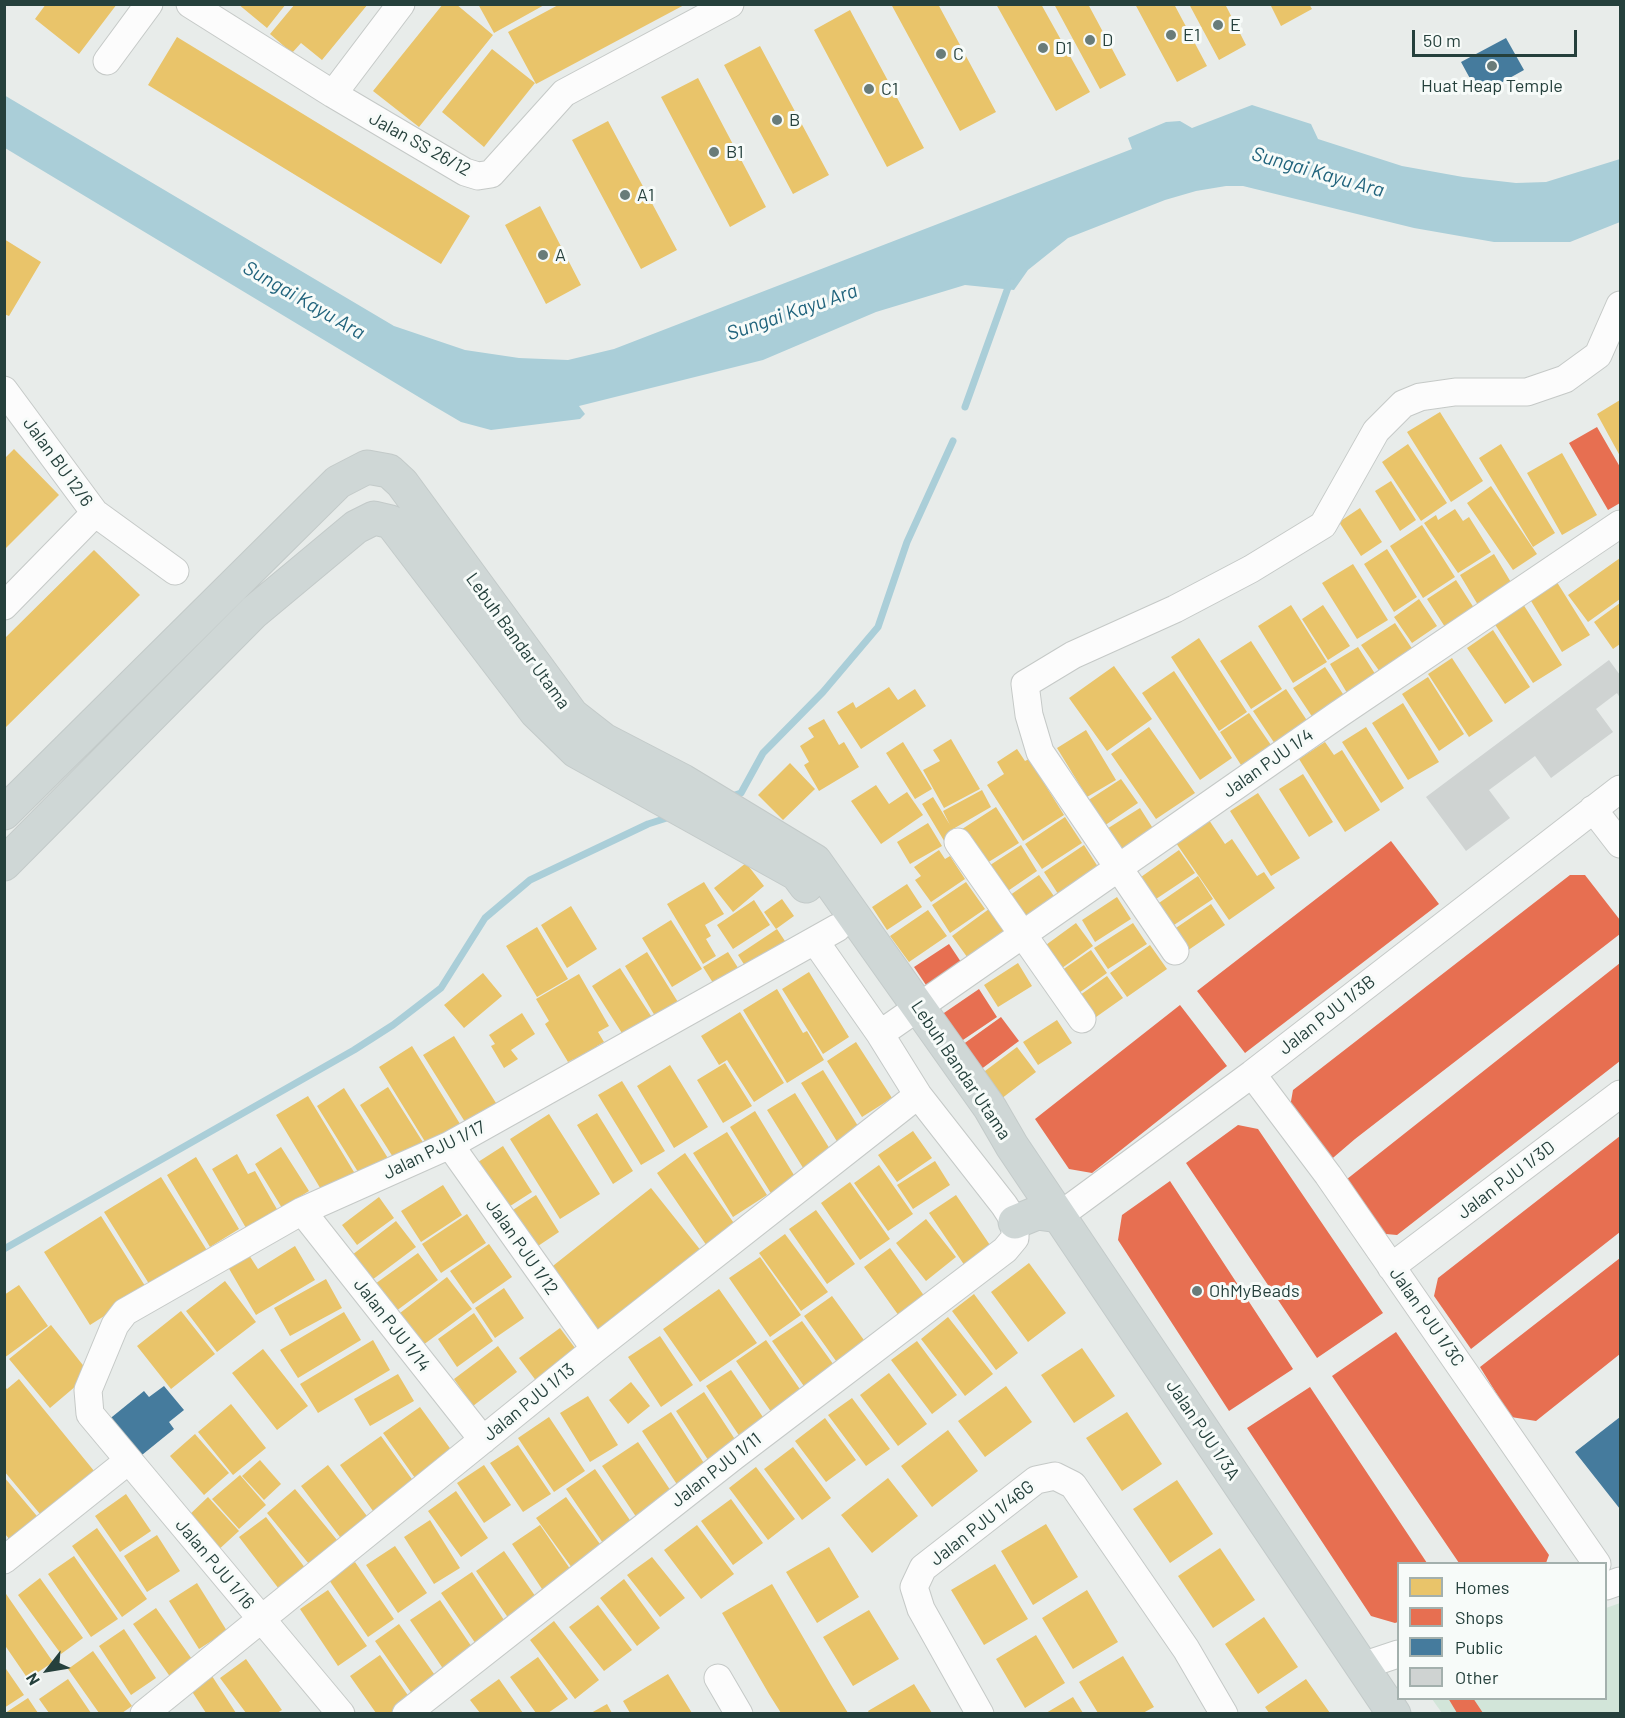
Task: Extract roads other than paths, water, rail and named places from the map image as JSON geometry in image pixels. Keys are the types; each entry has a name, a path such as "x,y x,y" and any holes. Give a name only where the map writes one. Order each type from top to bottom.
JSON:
{"main road":[{"name":"Lebuh Bandar Utama","path":"4,864 241,602 338,482 354,471 367,467 378,467 389,471 402,483 510,653 536,712 576,751 699,822 815,861 900,1021"},
{"name":"Lebuh Bandar Utama","path":"4,813 241,602 356,527 374,518 383,518 391,522 510,653 572,715 604,740 728,807 797,874 826,934 900,1021 982,1131 1012,1146"},
{"name":"Jalan PJU 1/3A","path":"1012,1146 1394,1713"},
{"path":"1015,1222 1037,1213 1059,1216"}],"street":[{"path":"107,61 149,4"},
{"name":"Jalan SS 26/12","path":"190,4 333,94 465,172 478,176 491,174 564,93 730,4"},
{"path":"333,94 401,4"},
{"path":"1175,951 1040,752 1029,716 1025,684 1073,655 1175,609 1241,574 1323,525 1376,431 1402,404 1420,397 1455,392 1494,390 1527,393 1565,379 1598,355 1620,305"},
{"name":"Jalan BU 12/6","path":"4,390 94,513 175,571"},
{"path":"4,606 94,513"},
{"name":"Jalan PJU 1/4","path":"900,1021 1118,867 1620,524"},
{"name":"Jalan PJU 1/3B","path":"1059,1216 1252,1074 1620,789"},
{"path":"1593,809 1620,844"},
{"path":"958,842 1082,1019"},
{"name":"Jalan PJU 1/17","path":"90,1414 88,1390 115,1325 125,1312 302,1211 450,1145 826,934"},
{"path":"900,1021 918,1095 1005,1205 1015,1222"},
{"name":"Jalan PJU 1/3C","path":"1252,1074 1328,1175 1597,1562"},
{"name":"Jalan PJU 1/3D","path":"1391,1267 1620,1094"},
{"name":"Jalan PJU 1/13","path":"144,1713 595,1350 918,1095"},
{"name":"Jalan PJU 1/12","path":"450,1145 595,1350"},
{"name":"Jalan PJU 1/14","path":"302,1211 483,1440"},
{"name":"Jalan PJU 1/11","path":"406,1713 733,1457 1005,1250 1015,1238 1015,1222"},
{"name":"Jalan PJU 1/16","path":"90,1414 341,1713"},
{"path":"4,1560 128,1461"},
{"name":"Jalan PJU 1/46G","path":"980,1713 921,1609 914,1587 923,1568 1036,1480 1055,1476 1073,1485 1115,1543 1186,1648 1224,1713"},
{"path":"1362,1666 1397,1654"},
{"path":"718,1678 739,1713"}],"water":[{"name":"Sungai Kayu Ara","path":"4,95 394,326 465,350 519,358 568,360 614,349 1132,149 1128,138 1166,122 1180,121 1192,128 1252,105 1311,124 1318,139 1402,166 1463,177 1516,183 1546,182 1620,159 1620,222 1570,242 1494,242 1414,228 1243,186 1196,191 1165,200 1068,238 1028,270 1014,290 965,285 876,312 763,360 579,406 585,414 580,419 491,430 461,422 5,148"}],"waterway":[{"path":"965,407 1010,282"},
{"path":"729,797 741,793 763,753 823,692 878,627 907,542 953,441"},
{"path":"4,1249 354,1050 393,1025 441,988 485,918 530,880 648,824 673,816"}],"place":[{"name":"E","path":"1218,25"},
{"name":"E1","path":"1171,35"},
{"name":"D","path":"1090,40"},
{"name":"D1","path":"1043,48"},
{"name":"C","path":"941,54"},
{"name":"Huat Heap Temple","path":"1492,66"},
{"name":"C1","path":"869,89"},
{"name":"B","path":"777,120"},
{"name":"B1","path":"714,152"},
{"name":"A1","path":"625,195"},
{"name":"A","path":"543,255"},
{"name":"OhMyBeads","path":"1197,1291"}]}
